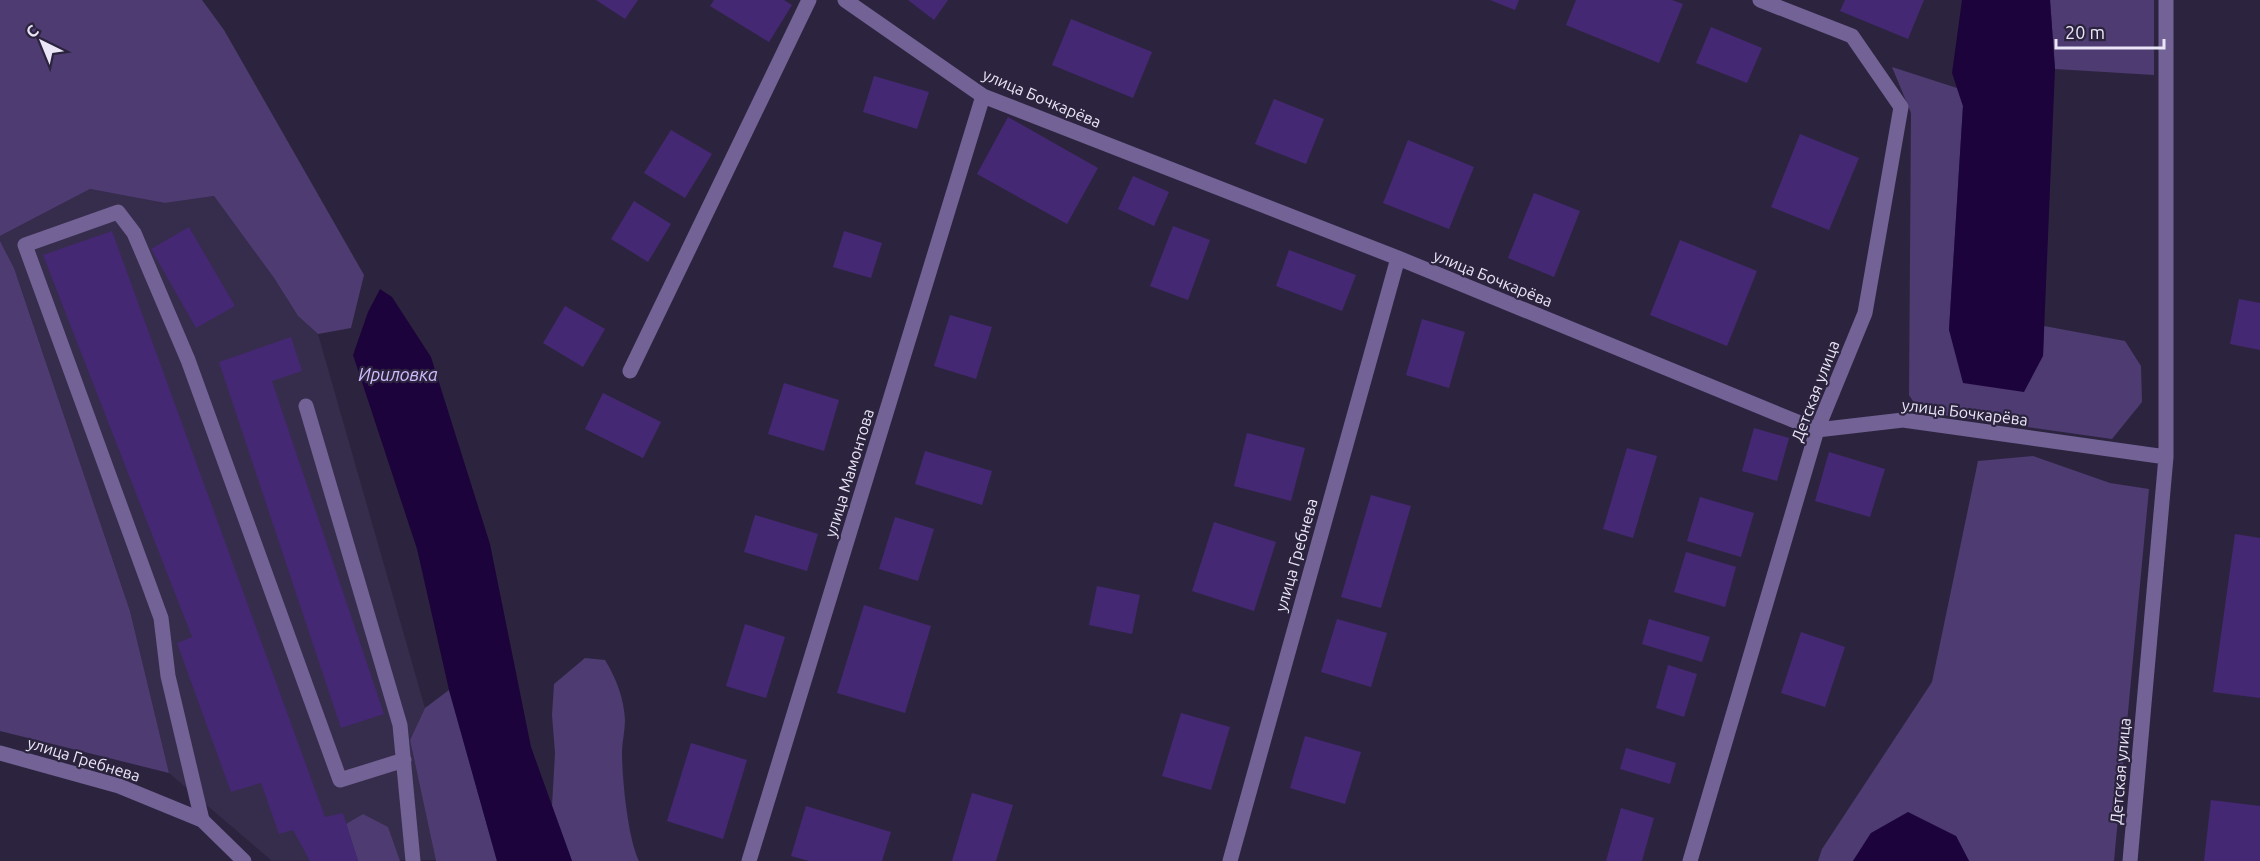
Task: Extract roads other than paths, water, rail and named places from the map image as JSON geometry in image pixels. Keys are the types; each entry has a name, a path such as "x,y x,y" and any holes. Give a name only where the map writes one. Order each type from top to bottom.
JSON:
{"street":[{"path":"630,371 810,0"},
{"name":"улица Бочкарёва","path":"845,0 983,96 1398,258 1817,430 1903,420 2166,458"},
{"name":"Детская улица","path":"1690,861 1817,430 1865,313 1901,107 1852,36 1760,0"},
{"name":"Детская улица","path":"2130,861 2166,458 2166,0"},
{"name":"улица Мамонтова","path":"749,861 983,96"},
{"path":"202,820 168,676 161,618 25,245 118,212 134,233 188,360 340,780 404,760"},
{"name":"улица Гребнева","path":"1230,861 1398,258"},
{"path":"306,406 400,725 413,861"},
{"name":"улица Гребнева","path":"0,753 119,786 202,820 244,861"}],"water":[{"path":"1962,0 2050,0 2055,69 2043,356 2024,392 1963,383 1949,330 1963,106 1952,73"},
{"name":"Ириловка","path":"380,289 392,297 431,357 490,544 531,747 572,861 497,861 449,690 417,549 353,355 368,312"},
{"path":"1908,812 1956,836 1969,861 1853,861 1871,833"}]}
